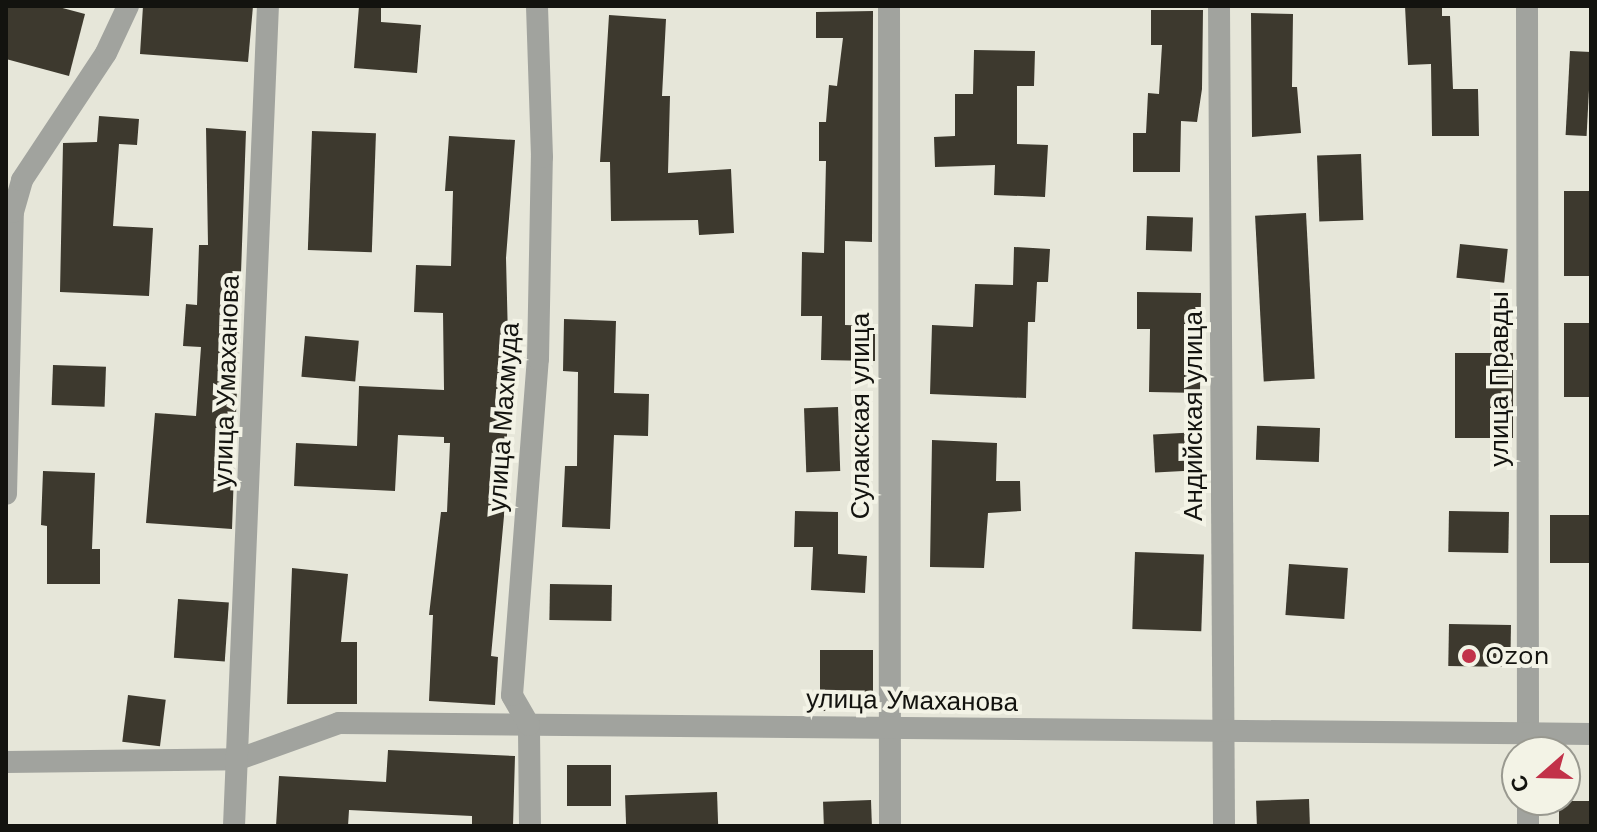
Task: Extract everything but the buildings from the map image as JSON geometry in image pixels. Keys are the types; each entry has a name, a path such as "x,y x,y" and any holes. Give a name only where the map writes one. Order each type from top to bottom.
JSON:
{"street":[{"path":"6,494 9,212 22,180 106,53 128,6"},
{"name":"улица Умаханова","path":"234,826 268,6"},
{"name":"улица Махмуда","path":"530,826 529,725 512,695 538,359 542,157 537,6"},
{"name":"Сулакская улица","path":"889,6 890,826"},
{"name":"Андийская улица","path":"1219,6 1224,826"},
{"name":"улица Правды","path":"1527,6 1528,736"},
{"name":"улица Умаханова","path":"6,762 239,759 339,723 1223,734 1501,743"}],"place":[{"name":"Ozon","path":"1469,656"}]}
